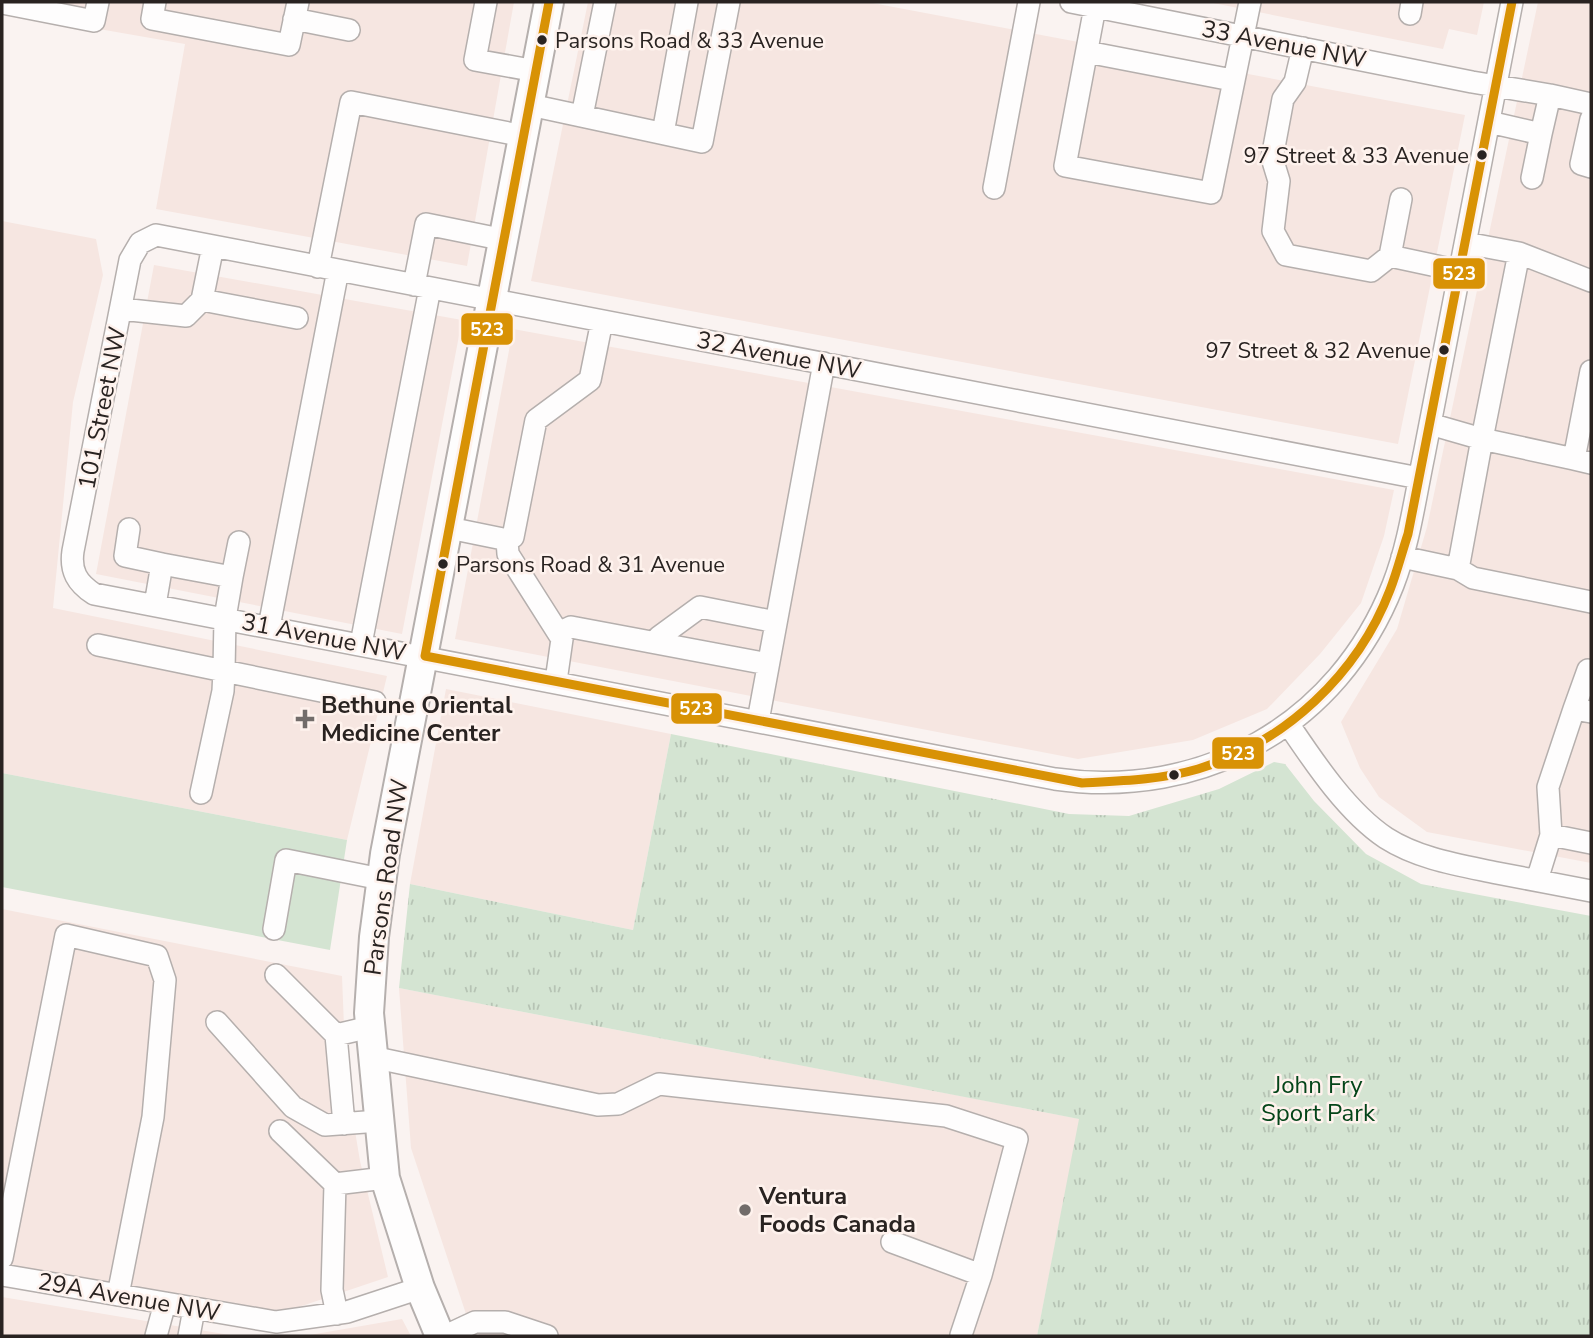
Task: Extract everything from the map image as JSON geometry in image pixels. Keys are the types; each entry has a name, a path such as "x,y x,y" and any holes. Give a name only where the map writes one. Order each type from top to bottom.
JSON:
{"main road":[{"name":"Parsons Road NW","path":"443,1336 420,1288 385,1178 370,1027 372,962 382,879 549,2"}],"street":[{"path":"2,3 94,21 98,2"},
{"path":"155,2 152,19 289,45 296,10 349,30"},
{"path":"486,2 475,60 536,71"},
{"path":"582,116 605,2"},
{"path":"663,134 687,2"},
{"path":"530,105 702,142 729,2"},
{"path":"994,188 1030,2"},
{"name":"33 Avenue NW","path":"1071,2 1591,104"},
{"path":"1095,6 1065,166 1211,193 1250,2"},
{"name":"31 Avenue NW","path":"75,575 86,589 94,594 1055,779 1107,784 1154,779 1202,769 1261,742 1289,725 1329,688 1360,651 1386,603 1402,557 1419,478 1512,2"},
{"path":"1303,48 1295,82 1283,99 1272,159 1279,181 1273,231 1286,255 1371,271 1390,256 1401,199"},
{"path":"1087,52 1232,80"},
{"path":"1532,178 1550,95"},
{"path":"269,626 328,268 351,102 524,136"},
{"path":"1591,119 1581,164 1591,167"},
{"path":"1489,122 1541,134"},
{"path":"361,644 422,286 426,224 505,240"},
{"name":"32 Avenue NW","path":"140,243 156,235 1419,478"},
{"name":"101 Street NW","path":"75,575 73,551 131,260 140,243"},
{"path":"1466,243 1519,253 1591,281"},
{"path":"121,309 186,316 202,300 213,246"},
{"path":"1458,569 1519,253"},
{"path":"1390,256 1460,271"},
{"path":"202,300 297,318"},
{"path":"449,528 511,540 515,533 537,420 588,383 602,321"},
{"path":"758,721 824,363"},
{"path":"1430,424 1482,439 1582,461 1591,371"},
{"path":"129,529 125,556 232,577"},
{"path":"506,540 508,554 559,633 563,644 556,681"},
{"path":"201,793 223,691 225,618 239,542"},
{"path":"1402,557 1458,569 1473,578 1591,602"},
{"path":"155,605 162,564"},
{"path":"656,642 659,637 701,607 776,622"},
{"path":"559,633 571,626 768,664"},
{"path":"98,645 375,702"},
{"path":"1537,880 1551,835 1548,787 1583,711 1588,670 1591,671"},
{"path":"1289,725 1356,812 1384,837 1429,858 1591,891"},
{"path":"1551,835 1591,843"},
{"path":"274,929 286,860 382,879"},
{"path":"2,1258 66,935 157,956 164,980 153,1117 118,1296"},
{"path":"276,975 336,1035 344,1124"},
{"path":"217,1022 293,1107 325,1125 379,1121"},
{"path":"336,1035 370,1027"},
{"path":"372,1056 598,1105 618,1104 659,1084 946,1116 1017,1139 981,1275 961,1335"},
{"path":"280,1131 335,1184 332,1290 337,1314"},
{"path":"335,1184 385,1178"},
{"path":"892,1242 981,1275"},
{"name":"29A Avenue NW","path":"2,1275 194,1309 275,1329 362,1308 420,1288"},
{"path":"156,1336 164,1304"},
{"path":"189,1336 194,1309"},
{"path":"443,1336 475,1322 547,1336"}],"shaded area":[{"path":"2,2 514,2 467,266 156,209 185,44 99,29"},
{"path":"588,2 867,2 1465,115 1398,444 531,281"},
{"path":"1208,2 1484,2 1477,35 1449,29 1443,49"},
{"path":"1538,2 1591,2 1591,863 1427,832 1379,797 1360,768 1341,722 1397,629 1427,527"},
{"path":"2,221 96,239 103,275 73,402 53,608 387,676 347,840 2,773"},
{"path":"154,265 462,320 402,634 96,574"},
{"path":"513,329 1394,490 1384,536 1361,603 1320,654 1267,709 1193,740 1078,759 455,639"},
{"path":"446,689 671,734 633,930 410,884"},
{"path":"2,909 342,976 346,1077 360,1161 388,1277 269,1317 2,1264"},
{"path":"399,988 1080,1119 1037,1336 480,1336 466,1314 411,1148"},
{"path":"2,1297 236,1336 2,1336"},
{"path":"402,1319 411,1336 304,1336"}],"green space":[{"name":"John Fry Sport Park","path":"671,734 1069,814 1129,816 1219,789 1274,762 1285,764 1314,801 1366,854 1421,884 1591,916 1591,1336 1037,1336 1079,1119 399,988 410,884 633,930"},
{"path":"2,773 347,840 330,950 2,887"}],"transit line":[{"name":"523","path":"425,656 549,2"},
{"name":"523","path":"425,656 1082,783 1184,773 1230,757 1260,742 1289,723 1338,677 1359,650 1376,621 1395,576 1408,534 1512,2"}],"place":[{"name":"Parsons Road & 33 Avenue","path":"542,40"},
{"name":"97 Street & 33 Avenue","path":"1482,155"},
{"name":"97 Street & 32 Avenue","path":"1444,350"},
{"name":"Parsons Road & 31 Avenue","path":"443,564"},
{"name":"Bethune Oriental Medicine Center","path":"305,719"},
{"name":"Ventura Foods Canada","path":"745,1210"}]}
